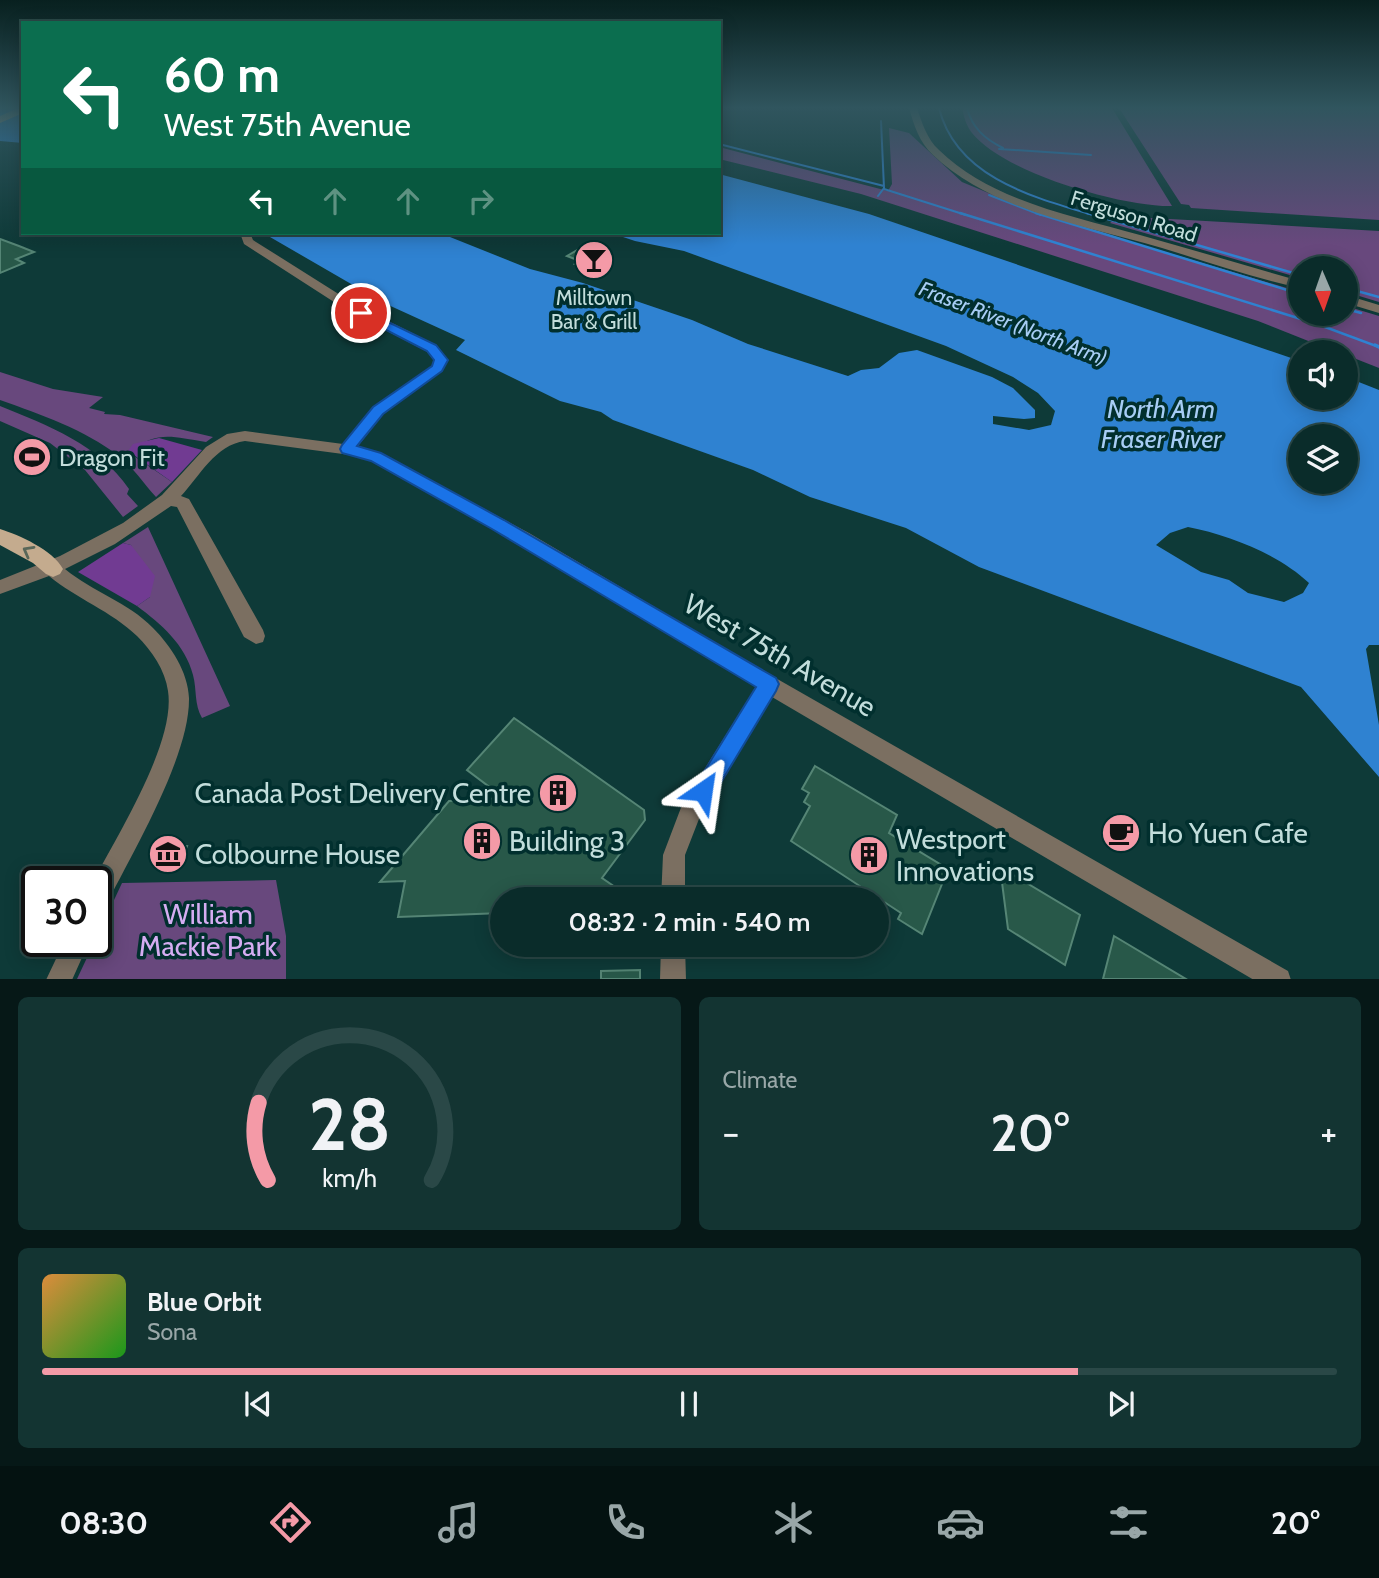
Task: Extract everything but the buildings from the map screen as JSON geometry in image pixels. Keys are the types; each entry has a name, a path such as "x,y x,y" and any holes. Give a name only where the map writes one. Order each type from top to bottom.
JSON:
{"main road":[{"path":"0,536 40,558 53,569"}],"street":[{"name":"Ferguson Road","path":"937,154 965,174 1001,193 1062,215 1288,281"},
{"path":"246,235 248,243 340,301 438,354 441,360 437,368 378,411 347,449"},
{"path":"1358,303 1379,309"},
{"name":"West 75th Avenue","path":"168,499 215,448 232,437 347,449 376,457 486,517 1279,979"},
{"path":"0,587 71,561 168,499 183,503 256,636"},
{"path":"53,569 68,584 124,615 145,632 159,648 176,678 178,688 178,712 170,747 112,868"},
{"path":"673,887 674,855 690,813 769,684"},
{"path":"58,979 69,957"},
{"path":"673,957 673,979"}],"green space":[{"path":"721,154 745,154 888,191 892,184 890,154 931,154 962,182 1044,216 1288,288 1288,326 1358,326 1358,310 1379,316 1379,368 1358,360 1358,340 1306,340 1258,321 861,194 721,159"},
{"path":"998,154 1140,154 1172,206 1124,201 1095,194 1036,174"},
{"path":"1149,154 1379,154 1379,220 1191,208 1181,204"},
{"path":"1117,216 1379,231 1379,302 1358,296 1358,256 1288,256 1288,275 1110,223"},
{"path":"0,372 53,389 103,397 89,408 105,412 104,414 120,415 213,437 206,442 174,437 157,438 148,440 128,452 172,482 156,497 129,465 105,446 62,424 0,400"},
{"path":"0,406 54,429 87,448 117,473 129,489 127,494 138,506 123,517 85,470 50,443 0,421"},
{"path":"148,527 230,706 202,718 193,675 184,654 163,628 137,606 150,597 131,545 123,543"},
{"name":"William Mackie Park","path":"276,880 286,936 286,979 77,979 87,957 112,957 112,904 122,883"}],"shaded area":[{"path":"159,438 202,450 172,482 128,451 133,444"},
{"path":"123,543 131,545 155,576 150,597 137,606 78,572"}],"water":[{"name":"North Arm Fraser River","path":"721,175 869,214 1288,357 1288,410 1358,410 1358,382 1379,390 1379,645 1369,645 1366,649 1379,725 1379,777 1301,687 979,567 906,528 810,497 753,470 613,420 601,412 560,401 456,350 465,340 384,303 270,237 445,235 530,269 583,283 692,320 748,344 848,376 861,370 879,368 899,353 917,350 992,377 1013,388 1035,410 1035,418 993,416 993,424 1029,430 1051,425 1055,411 1038,393 1013,377 946,346 684,251 617,235 721,235","holes":["1188,527 1252,547 1283,563 1309,583 1303,593 1284,602 1248,593 1229,580 1201,572 1156,545 1170,533"]}],"waterway":[{"path":"757,154 884,186"},
{"path":"882,154 884,186"},
{"path":"965,154 1000,181 1093,215"},
{"path":"1071,154 1091,155"},
{"path":"878,196 884,186"},
{"path":"884,189 966,215"},
{"path":"989,195 1041,215"},
{"path":"960,213 1317,324 1379,347 1375,345"},
{"path":"1036,213 1288,290"},
{"path":"1087,213 1288,272"},
{"path":"1358,291 1379,297"}],"place":[{"name":"Milltown Bar & Grill","path":"594,260"},
{"name":"Dragon Fit","path":"32,457"},
{"name":"Canada Post Delivery Centre","path":"558,793"},
{"name":"Ho Yuen Cafe","path":"1121,833"},
{"name":"Building 3","path":"482,841"},
{"name":"Colbourne House","path":"168,854"},
{"name":"Westport Innovations","path":"869,855"}],"route":[{"path":"361,313 431,348 441,360 437,368 378,411 347,449 376,457 498,524 769,684 703,791"}],"water label":[{"name":"Fraser River (North Arm)","path":"1013,323"}]}
